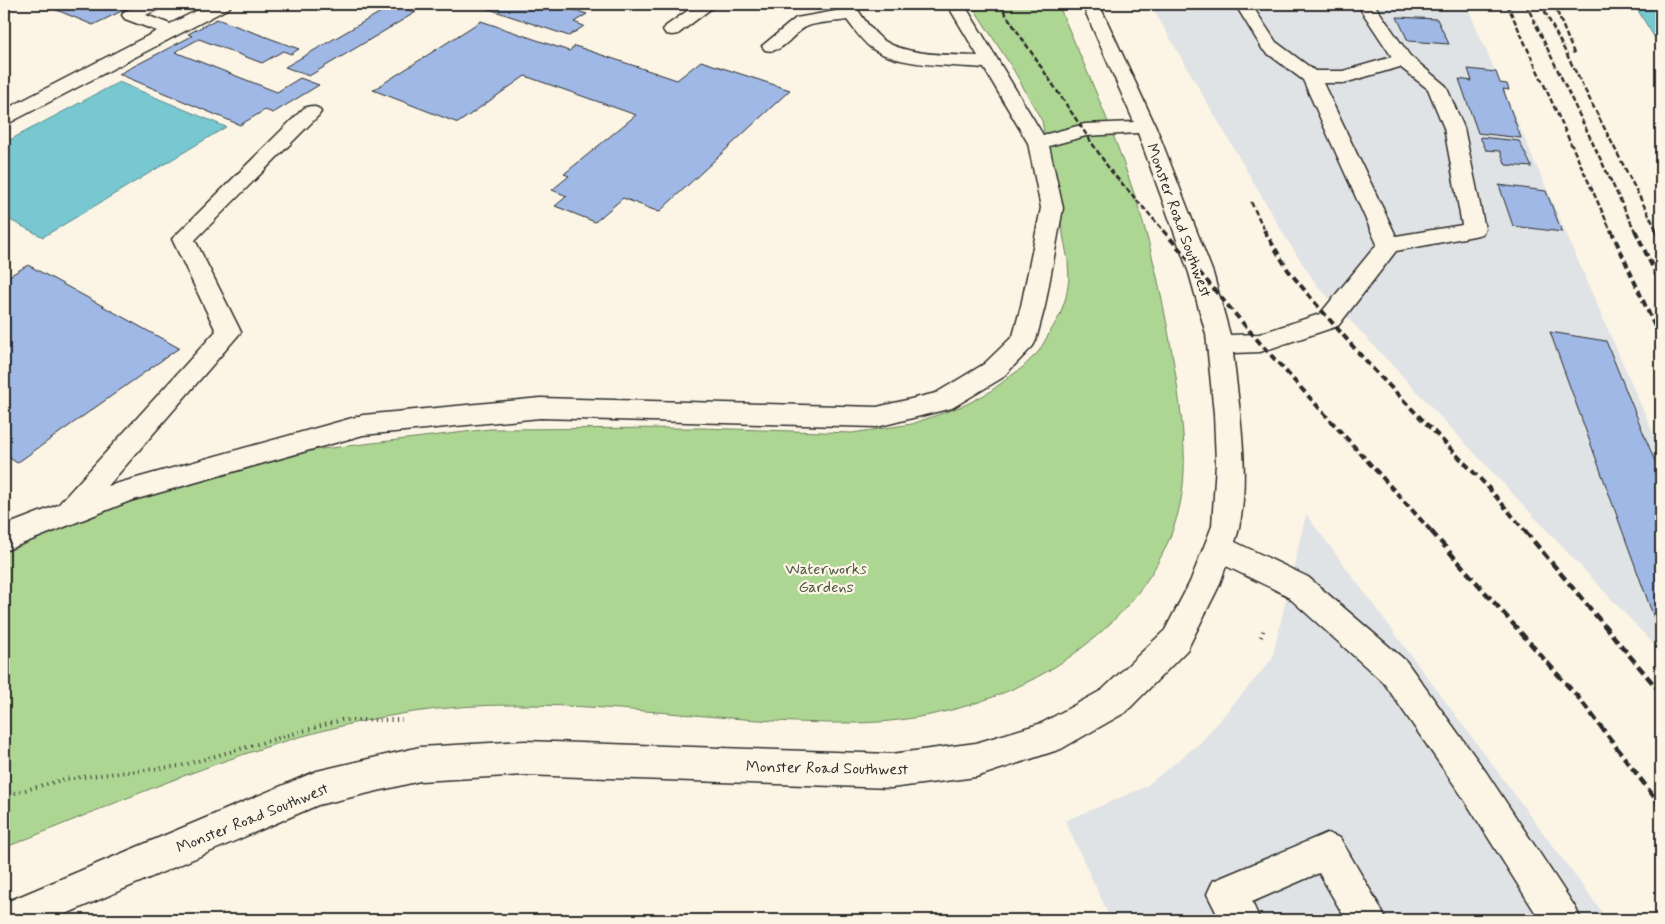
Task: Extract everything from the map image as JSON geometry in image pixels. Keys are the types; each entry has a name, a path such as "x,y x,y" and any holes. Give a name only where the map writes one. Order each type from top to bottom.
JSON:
{"street":[{"path":"154,4 131,15 171,31"},
{"path":"4,118 223,4"},
{"path":"672,30 708,4"},
{"path":"4,539 125,491 363,425 540,408 877,416 943,401 993,371 1024,340 1033,306 1052,208 1038,143 956,4"},
{"name":"Monster Road Southwest","path":"8,920 317,788 420,764 525,758 891,771 976,760 1049,737 1114,701 1176,640 1204,586 1226,526 1230,463 1227,414 1219,345 1199,264 1146,127 1091,4"},
{"path":"1244,4 1269,46 1311,77 1389,244"},
{"path":"1219,345 1260,343 1329,320 1389,244 1444,236 1474,229 1454,128 1436,86 1403,60 1366,4"},
{"path":"771,46 802,22 849,9 877,44 899,54 992,63"},
{"path":"1311,77 1344,77 1403,60"},
{"path":"66,514 229,332 183,239 311,112"},
{"path":"1038,143 1085,130 1146,127"},
{"path":"1218,548 1297,586 1395,672 1474,784 1562,920"},
{"path":"1241,920 1226,894 1327,851 1367,920"}],"path":[{"path":"1261,637 1264,629"},
{"path":"4,796 65,779 180,766 342,720 402,720"}],"shaded area":[{"path":"1150,4 1466,4 1661,451 1661,652 1316,284 1287,240"},
{"path":"1306,514 1608,920 1111,920 1065,821 1145,787 1201,742 1272,659"}],"green space":[{"name":"Waterworks Gardens","path":"971,4 1058,4 1119,151 1136,198 1156,274 1167,325 1181,411 1184,445 1182,496 1171,535 1162,556 1137,594 1107,627 1071,656 1048,671 996,696 941,713 884,722 751,720 594,707 542,705 489,705 437,709 381,718 325,730 216,764 4,848 4,539 297,452 490,429 702,428 852,433 912,424 965,405 988,393 1023,367 1039,351 1060,315 1069,279 1068,261 1042,121 1013,69"}],"water":[{"path":"1634,4 1661,4 1661,48"},
{"path":"119,82 226,127 43,237 4,217 4,143"}],"building":[{"path":"42,4 136,4 93,25"},
{"path":"474,4 555,4 587,14 574,22 584,26 569,36"},
{"path":"393,5 416,12 309,76 285,67"},
{"path":"1397,17 1437,19 1449,44 1408,41"},
{"path":"217,19 299,49 291,54 283,51 262,63 199,39 175,52 277,92 300,78 319,85 273,113 265,110 240,125 119,74 192,36 188,34"},
{"path":"481,21 569,51 575,46 677,80 701,61 790,90 659,212 623,198 595,222 555,206 567,196 552,190 569,176 564,174 636,115 525,76 458,123 373,90"},
{"path":"1468,69 1496,72 1500,83 1507,84 1509,90 1503,89 1521,138 1478,133 1459,79 1472,81"},
{"path":"1480,137 1519,141 1532,167 1506,165 1500,151 1486,150"},
{"path":"1499,185 1546,191 1562,232 1513,226"},
{"path":"28,265 179,348 17,463 4,454 4,279"},
{"path":"1550,332 1606,341 1661,476 1661,637"}],"railway":[{"path":"999,4 1110,170 1164,231"},
{"path":"1507,4 1611,231"},
{"path":"1526,4 1635,231"},
{"path":"1541,4 1657,231"},
{"path":"1554,4 1575,56"},
{"path":"1251,202 1265,231"},
{"path":"1163,230 1260,343 1432,532"},
{"path":"1264,230 1288,270 1316,304 1370,366 1487,486 1526,532"},
{"path":"1611,230 1661,340"},
{"path":"1635,230 1661,285"},
{"path":"1656,230 1661,240"},
{"path":"1431,531 1583,703 1661,806"},
{"path":"1525,531 1661,693"}]}
